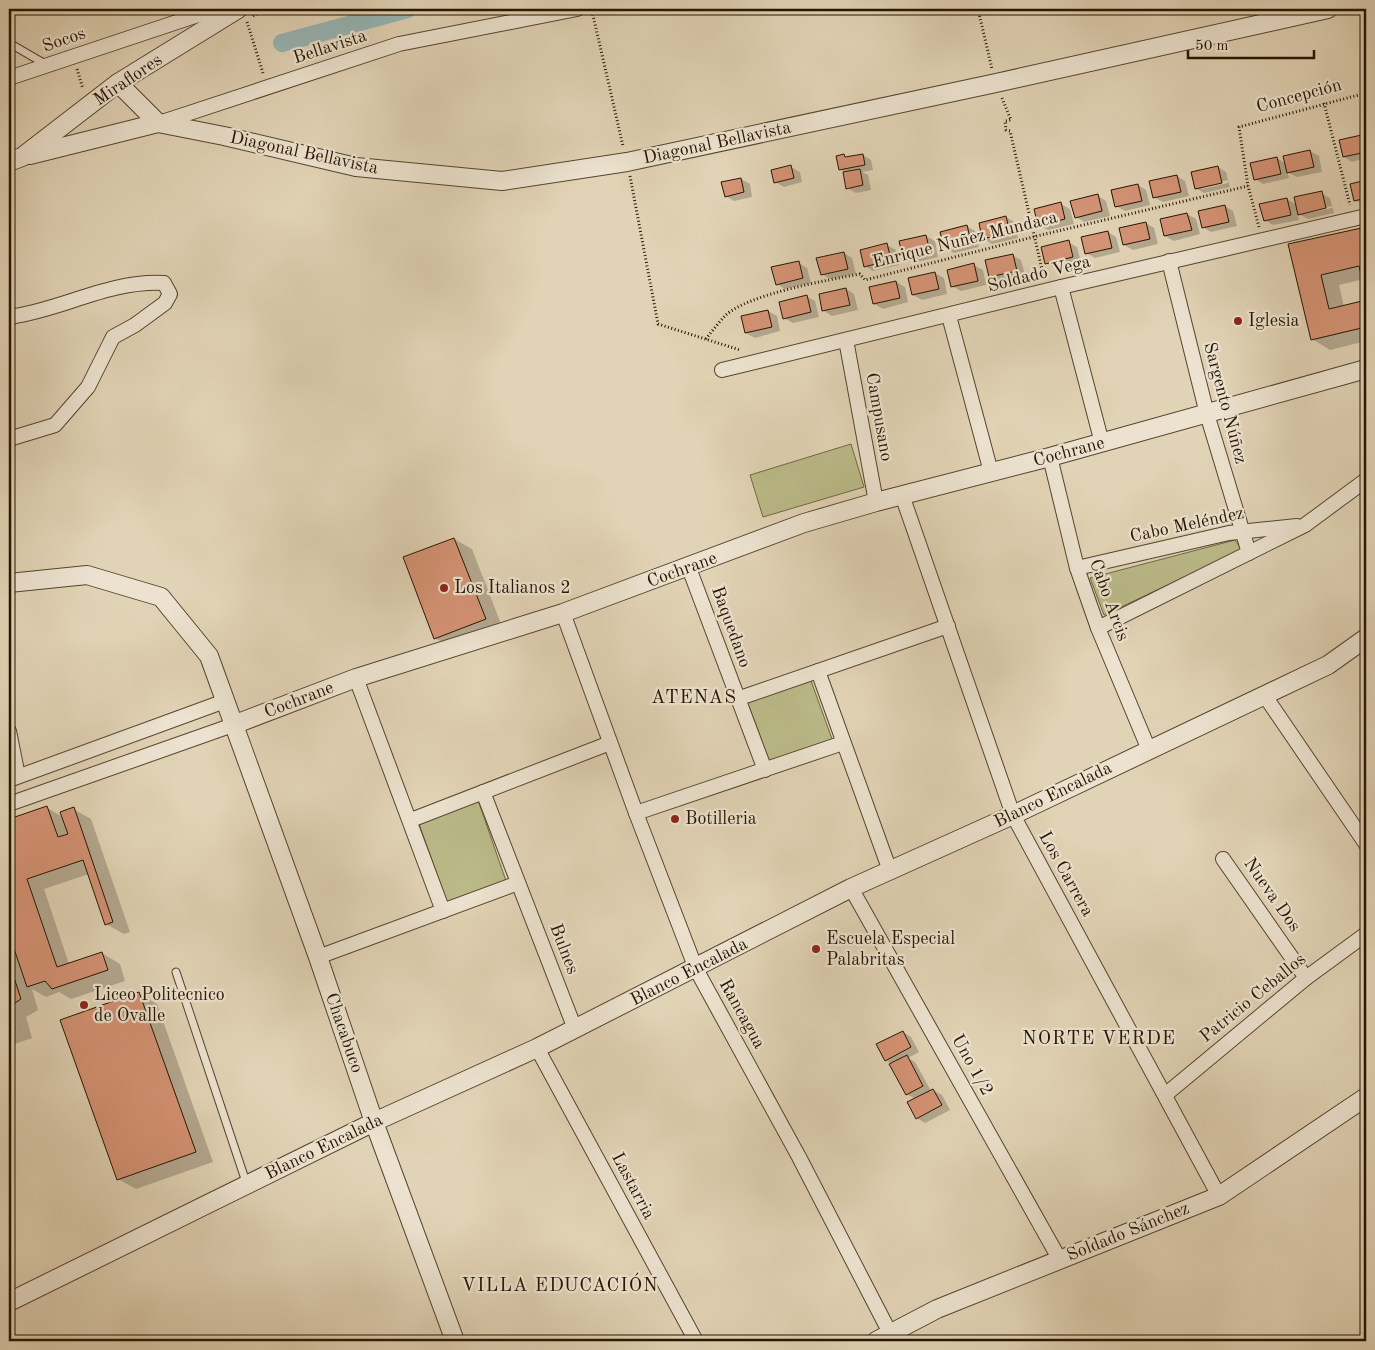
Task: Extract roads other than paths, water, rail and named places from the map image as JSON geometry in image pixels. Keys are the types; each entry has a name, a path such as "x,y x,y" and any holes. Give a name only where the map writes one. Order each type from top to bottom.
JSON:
{"street":[{"name":"Socos","path":"9,78 216,9"},
{"name":"Miraflores","path":"15,160 90,106 118,83 238,9"},
{"name":"Bellavista","path":"158,123 399,44 577,9"},
{"name":"Diagonal Bellavista","path":"158,123 224,136 356,167 502,181 627,162 996,83 1328,9"},
{"path":"118,83 158,123"},
{"name":"Miraflores","path":"15,160 158,123"},
{"name":"Soldado Vega","path":"722,370 949,316 1047,290 1360,217"},
{"name":"Sargento Núñez","path":"1169,261 1207,414 1249,554"},
{"path":"9,317 28,315 110,288 142,282 164,283 170,294 165,303 135,325 112,337 88,387 55,425 9,439"},
{"path":"1061,287 1102,443"},
{"path":"949,316 991,472"},
{"name":"Campusano","path":"846,340 876,502"},
{"name":"Cochrane","path":"9,804 234,725 356,678 562,613 689,568 804,523 902,495 1102,443 1366,369"},
{"name":"Cabo Arcis","path":"1050,457 1077,568 1098,628 1149,750"},
{"path":"1098,628 1305,525 1366,480"},
{"name":"Los Carrera","path":"902,495 1013,816 1219,1196"},
{"name":"Cabo Meléndez","path":"1077,568 1241,531 1305,525"},
{"name":"Baquedano","path":"689,568 765,770"},
{"name":"Chacabuco","path":"9,583 86,575 161,597 209,656 318,957 374,1122 455,1341"},
{"name":"Rancagua","path":"562,613 696,969 799,1157 883,1337"},
{"path":"738,699 948,626"},
{"name":"Blanco Encalada","path":"9,1302 374,1122 538,1048 852,888 1013,816 1266,696 1328,665 1366,638"},
{"path":"818,671 890,870"},
{"path":"356,678 443,911"},
{"path":"1266,696 1366,844"},
{"path":"9,731 13,778 225,701"},
{"path":"410,820 610,743"},
{"path":"636,813 843,743"},
{"name":"Bulnes","path":"483,792 575,1029"},
{"name":"Nueva Dos","path":"1223,859 1306,978"},
{"path":"318,957 518,883"},
{"name":"Uno 1/2","path":"852,888 1060,1260"},
{"name":"Patricio Ceballos","path":"1165,1095 1306,978 1366,934"},
{"name":"Lastarria","path":"538,1048 696,1341"},
{"name":"Soldado Sánchez","path":"883,1337 937,1309 1219,1196 1366,1097"}],"lane":[{"path":"9,44 47,66"},
{"path":"176,972 247,1185"}],"waterway":[{"path":"282,43 408,9"}],"place":[{"name":"Iglesia","path":"1238,321"},
{"name":"Los Italianos 2","path":"444,588"},
{"name":"Botilleria","path":"675,819"},
{"name":"Escuela Especial Palabritas","path":"816,949"},
{"name":"Liceo Politecnico de Ovalle","path":"84,1005"}],"district":[{"name":"ATENAS","path":"694,698"},
{"name":"NORTE VERDE","path":"1099,1039"},
{"name":"VILLA EDUCACIÓN","path":"560,1286"}]}
